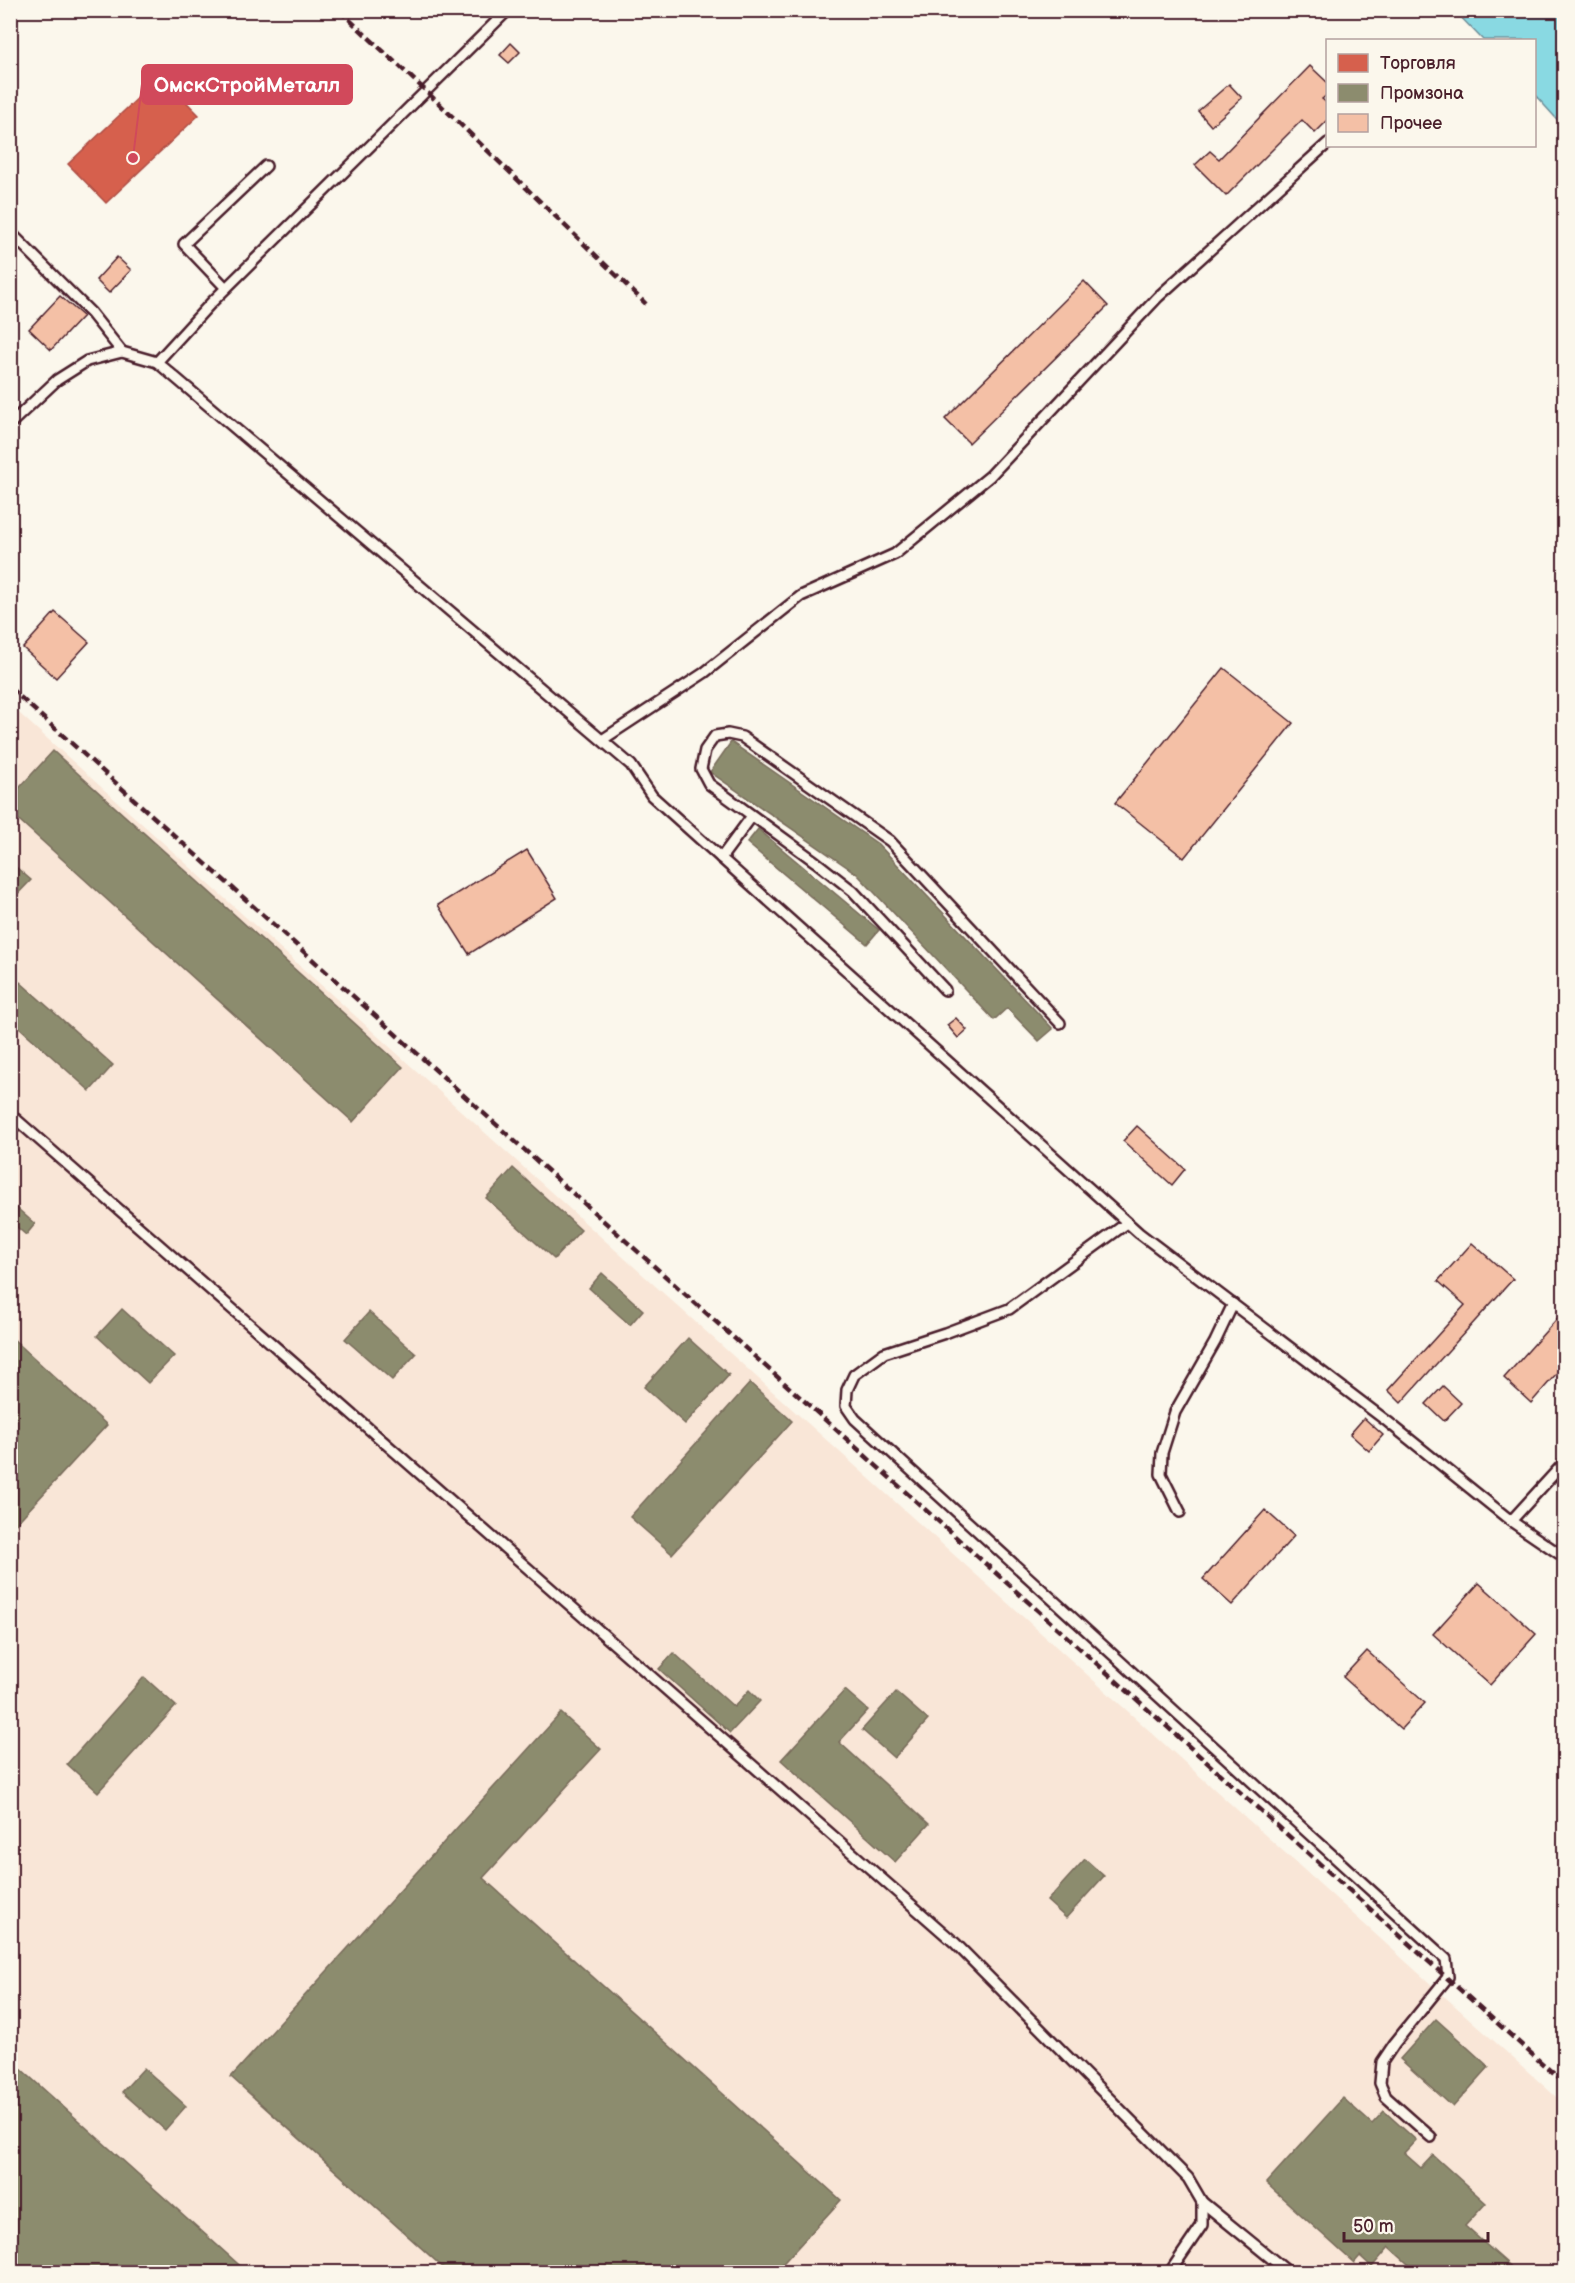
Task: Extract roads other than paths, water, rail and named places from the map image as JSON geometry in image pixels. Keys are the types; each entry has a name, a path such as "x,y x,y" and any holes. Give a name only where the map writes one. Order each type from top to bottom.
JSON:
{"lane":[{"path":"157,362 226,288 508,10"},
{"path":"602,740 704,673 801,596 895,554 904,547 990,476 1158,297 1326,145"},
{"path":"226,288 184,244 266,166"},
{"path":"10,232 92,313 122,352"},
{"path":"10,424 57,380 87,361 122,352 157,362 631,765 652,796 1127,1222 1388,1422 1511,1521 1564,1557"},
{"path":"945,990 853,891 709,784 701,769 705,750 715,736 728,734 742,737 890,842 1060,1023"},
{"path":"721,858 753,816"},
{"path":"10,1114 955,1943 1188,2178 1202,2202 1288,2272"},
{"path":"1127,1222 1009,1309 884,1353 854,1375 847,1390 846,1406 855,1419 1446,1959 1448,1977 1382,2062 1380,2083 1386,2097 1431,2137"},
{"path":"1180,1512 1161,1474 1162,1454 1175,1412 1215,1342 1233,1304"},
{"path":"1511,1521 1564,1462"},
{"path":"1170,2272 1202,2225 1202,2202"}],"water":[{"path":"1455,11 1564,11 1564,127 1536,96 1536,39 1482,39"}],"railway":[{"path":"339,10 646,304"},
{"path":"10,688 1564,2083"}],"place":[{"name":"ОмскСтройМеталл","path":"133,158"}]}
